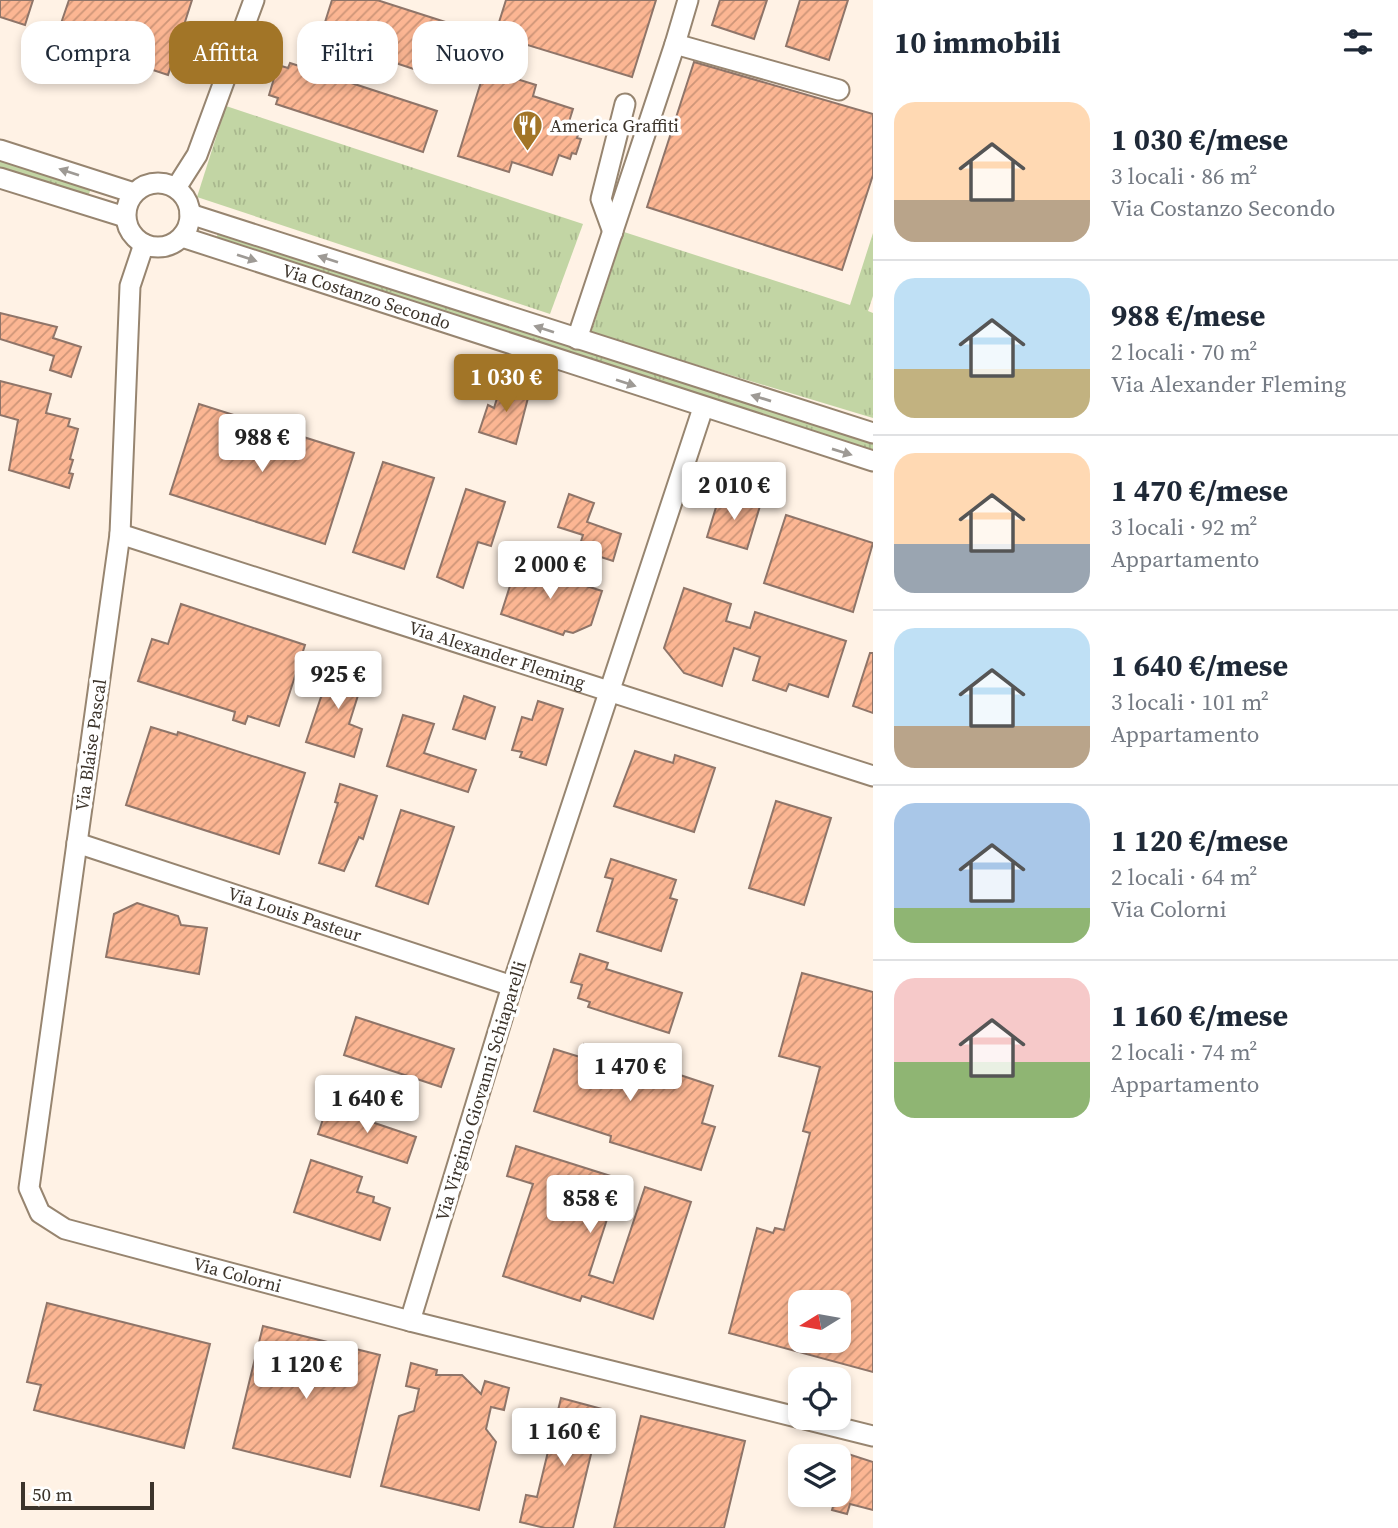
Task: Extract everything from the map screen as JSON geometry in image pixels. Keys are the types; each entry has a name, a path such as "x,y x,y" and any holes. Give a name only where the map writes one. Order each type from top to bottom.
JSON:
{"street":[{"path":"176,188 197,155 254,0"},
{"path":"577,340 688,0"},
{"path":"675,44 839,90"},
{"path":"613,232 601,199 625,104"},
{"path":"0,150 134,193"},
{"path":"0,178 125,217"},
{"path":"159,182 176,188 184,195 190,214 182,237 164,247 144,244 131,233 125,217 125,208 134,193 149,183 159,182"},
{"name":"Via Costanzo Secondo","path":"190,214 873,433"},
{"name":"Via Costanzo Secondo","path":"182,237 873,461"},
{"name":"Via Blaise Pascal","path":"65,1229 40,1213 29,1188 120,534 130,286 144,244"},
{"name":"Via Virginio Giovanni Schiaparelli","path":"410,1321 512,986 703,408"},
{"name":"Via Alexander Fleming","path":"120,534 873,776"},
{"name":"Via Louis Pasteur","path":"77,843 512,986"},
{"name":"Via Colorni","path":"65,1229 410,1321"},
{"path":"410,1321 873,1436"}],"green space":[{"path":"226,106 583,224 550,314 197,197"},
{"path":"0,159 91,188 88,197 0,169"},
{"path":"219,230 873,441 873,452 216,239"},
{"path":"624,232 850,305 873,233 873,296 868,311 873,313 873,418 591,333"}],"building":[{"path":"0,0 33,0 26,21 21,21 21,24 0,17"},
{"path":"69,0 192,0 185,21 169,21 168,75 155,71 155,21 62,21"},
{"path":"332,0 377,0 442,21 412,21 412,68 398,64 398,21 325,21"},
{"path":"506,0 656,0 632,77 528,45 528,21 499,21"},
{"path":"720,0 767,0 754,39 712,25"},
{"path":"800,0 848,0 829,60 786,46"},
{"path":"694,62 873,114 873,175 842,270 647,207"},
{"path":"290,63 297,65 297,84 354,84 437,111 423,152 276,104 278,98 269,95 272,84 283,84 283,66 288,68"},
{"path":"528,82 536,85 533,96 573,109 567,128 579,132 577,138 581,139 576,154 572,153 570,159 559,155 552,175 512,162 509,172 458,156 480,84"},
{"path":"0,313 57,327 53,338 81,347 71,377 50,370 54,356 0,339"},
{"path":"0,381 51,394 46,413 70,419 68,426 78,429 70,459 73,460 69,473 73,474 69,488 9,470 18,420 0,415"},
{"path":"502,382 529,394 516,444 479,432 488,405 494,408"},
{"path":"199,404 354,453 325,544 170,494"},
{"path":"383,462 434,478 404,569 353,552"},
{"path":"466,489 505,502 491,546 478,542 463,588 437,577"},
{"path":"569,494 594,503 587,522 621,534 613,561 601,557 600,562 577,554 583,535 558,527"},
{"path":"720,494 760,506 747,549 707,537"},
{"path":"786,515 873,543 853,612 764,583"},
{"path":"517,564 602,591 591,625 573,633 565,631 563,635 501,614"},
{"path":"684,588 731,604 726,621 750,628 755,612 846,641 828,697 789,684 786,691 753,680 760,657 734,648 722,686 684,673 664,648"},
{"path":"181,604 305,645 279,726 248,716 245,724 233,720 235,712 138,681 152,639 168,644"},
{"path":"870,653 873,653 873,713 853,706"},
{"path":"333,661 366,670 349,724 362,729 354,757 306,742"},
{"path":"464,696 495,707 485,739 453,729"},
{"path":"538,701 563,709 546,765 520,757 522,752 512,750 522,717 532,720"},
{"path":"403,715 434,724 424,753 476,770 468,792 387,766"},
{"path":"151,727 177,735 178,732 305,773 279,854 126,805"},
{"path":"635,751 673,763 675,755 715,768 694,832 614,806"},
{"path":"340,784 377,796 363,839 359,837 344,871 319,863 338,803 335,802"},
{"path":"776,801 831,818 804,905 749,888"},
{"path":"401,810 454,827 428,904 376,886"},
{"path":"611,859 676,880 670,898 677,900 661,951 597,931 613,879 605,877"},
{"path":"137,903 178,916 181,925 207,928 199,974 106,957 114,914"},
{"path":"580,954 608,963 606,969 682,993 669,1033 588,1007 590,1002 578,998 582,985 571,982"},
{"path":"802,973 873,992 873,1372 803,1353 851,1353 851,1290 788,1290 788,1349 729,1333 757,1228 773,1233 775,1228 784,1230 810,1133 803,1131 820,1067 779,1056"},
{"path":"356,1017 454,1049 441,1087 344,1055"},
{"path":"584,1044 635,1061 637,1056 663,1064 662,1069 713,1086 702,1123 715,1127 701,1170 610,1142 611,1136 534,1111 554,1049 580,1057"},
{"path":"327,1107 416,1137 407,1163 318,1134"},
{"path":"516,1146 620,1179 589,1275 613,1283 645,1187 691,1202 653,1319 582,1296 580,1301 503,1276 533,1184 507,1176"},
{"path":"311,1160 362,1177 357,1192 374,1197 373,1202 390,1208 380,1240 294,1212"},
{"path":"47,1303 210,1344 184,1448 34,1410 41,1385 27,1382"},
{"path":"263,1326 380,1355 350,1477 233,1448"},
{"path":"411,1363 437,1370 436,1375 462,1375 481,1394 485,1381 509,1388 504,1410 491,1407 486,1429 496,1442 479,1510 381,1486 399,1416 414,1411 419,1389 406,1386"},
{"path":"561,1398 602,1409 573,1528 545,1528 520,1522 526,1495 537,1497"},
{"path":"641,1416 745,1441 724,1528 614,1528"},
{"path":"851,1455 873,1462 873,1510 851,1504"},
{"path":"833,1507 849,1507 847,1514 832,1510"}],"place":[{"name":"America Graffiti","path":"527,153"}]}
